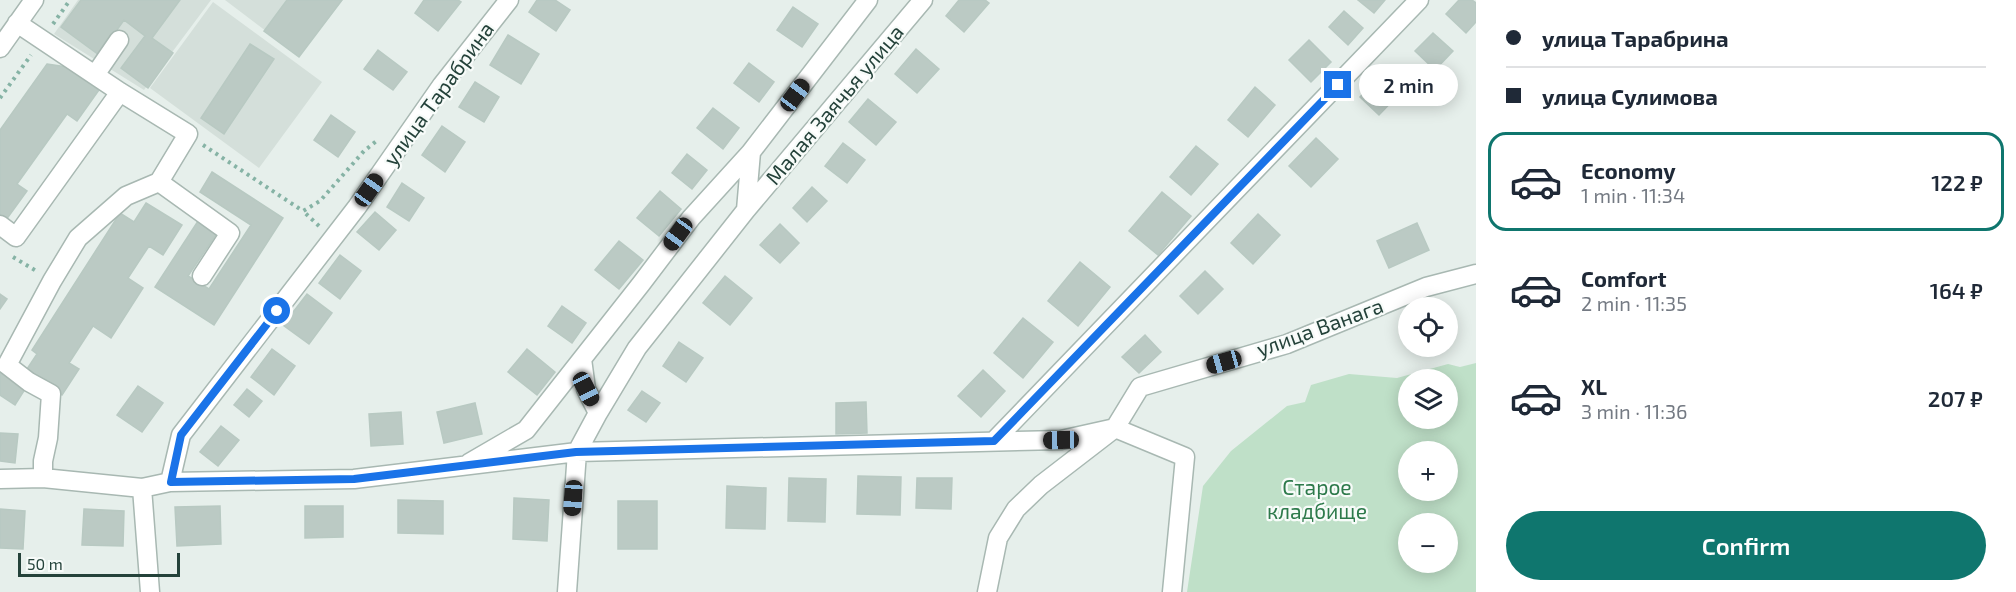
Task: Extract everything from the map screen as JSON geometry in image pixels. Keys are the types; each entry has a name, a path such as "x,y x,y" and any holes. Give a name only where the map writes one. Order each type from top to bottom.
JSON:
{"street":[{"path":"0,48 33,0"},
{"name":"улица Тарабрина","path":"171,482 181,435 357,207 442,85 509,0"},
{"name":"Малая Заячья улица","path":"462,467 526,430 691,218 751,152 868,0"},
{"name":"Малая Заячья улица","path":"576,452 638,348 746,210 923,0"},
{"path":"994,441 1419,0"},
{"path":"17,22 120,92 188,134 159,182 126,196 78,238 52,280 7,365 29,382 51,394 48,438 42,461 43,478"},
{"path":"95,75 119,40"},
{"path":"0,225 16,237 120,92"},
{"name":"Малая Заячья улица","path":"746,210 751,152"},
{"path":"159,182 230,233 202,276"},
{"name":"улица Ванага","path":"1115,428 1140,387 1287,344 1426,287 1476,274"},
{"path":"582,359 586,389 598,413"},
{"path":"987,592 998,538 1016,509 1041,485 1115,428"},
{"path":"0,479 43,478 142,488 171,482 354,479 576,452 1061,440 1115,428 1185,457 1172,592"},
{"path":"567,592 576,452"},
{"path":"142,488 150,592"}],"path":[{"path":"188,134 303,211"},
{"path":"9,254 52,280"}],"shaded area":[{"path":"78,0 211,0 144,90 54,34"},
{"path":"225,0 343,0 299,56"},
{"path":"213,2 322,82 259,168 150,88"}],"green space":[{"name":"Старое кладбище","path":"1476,363 1476,592 1187,592 1203,486 1231,451 1287,406 1305,402 1311,385 1349,374 1398,378 1398,429 1458,429 1458,369 1430,369 1448,364 1460,367"}],"building":[{"path":"81,0 180,0 152,38 173,53 148,88 121,68 145,36 124,20 99,55 61,27"},
{"path":"287,0 342,0 299,57 264,31"},
{"path":"424,0 458,0 461,2 438,31 415,13"},
{"path":"537,0 555,0 570,10 556,31 529,12"},
{"path":"959,0 985,0 989,3 964,32 946,16"},
{"path":"1358,0 1385,0 1374,13"},
{"path":"1459,0 1472,0 1476,3 1476,22 1466,33 1446,14"},
{"path":"793,7 818,24 802,47 777,30"},
{"path":"1344,11 1363,28 1348,45 1329,27"},
{"path":"1433,33 1453,51 1435,70 1415,51"},
{"path":"508,35 539,54 521,84 490,65"},
{"path":"1309,40 1331,62 1311,82 1289,60"},
{"path":"250,44 274,59 224,134 201,118"},
{"path":"916,49 939,69 917,93 895,74"},
{"path":"378,50 407,72 393,90 364,69"},
{"path":"749,63 774,82 759,102 734,83"},
{"path":"47,64 67,67 99,90 77,121 67,114 17,184 27,191 6,220 0,215 0,130"},
{"path":"1383,73 1402,91 1379,115 1360,97"},
{"path":"475,82 499,97 484,122 459,107"},
{"path":"1255,87 1275,105 1248,137 1228,120"},
{"path":"868,99 896,122 876,145 849,122"},
{"path":"713,108 739,128 723,149 697,128"},
{"path":"331,115 355,132 338,157 314,140"},
{"path":"442,126 465,142 445,172 422,155"},
{"path":"1316,138 1338,159 1311,187 1289,166"},
{"path":"843,143 865,160 847,183 825,166"},
{"path":"1196,146 1218,164 1191,195 1170,177"},
{"path":"687,154 707,170 692,189 672,173"},
{"path":"212,172 283,218 214,325 155,287 200,218 219,230 188,276 209,289 251,225 200,192"},
{"path":"402,183 424,198 409,221 387,207"},
{"path":"812,187 827,201 807,222 793,208"},
{"path":"660,191 681,209 659,236 637,218"},
{"path":"1162,192 1191,216 1158,255 1129,231"},
{"path":"146,203 182,225 163,255 149,246 128,278 143,288 111,338 93,326 69,363 79,369 62,395 25,372 37,354 32,350 120,213 134,222"},
{"path":"375,212 396,230 379,250 357,232"},
{"path":"1258,214 1280,235 1253,264 1231,243"},
{"path":"1417,223 1429,250 1389,268 1377,241"},
{"path":"780,224 799,243 780,263 760,245"},
{"path":"619,241 643,260 619,289 595,270"},
{"path":"340,255 361,271 340,299 319,283"},
{"path":"1080,262 1110,287 1078,326 1048,301"},
{"path":"1205,271 1223,289 1198,314 1180,296"},
{"path":"725,276 752,298 730,325 703,303"},
{"path":"0,294 7,299 0,309"},
{"path":"307,294 332,313 309,344 283,325"},
{"path":"562,306 586,323 572,343 548,326"},
{"path":"1023,318 1053,342 1023,378 994,353"},
{"path":"1145,335 1161,352 1139,373 1122,357"},
{"path":"679,342 703,358 686,382 663,366"},
{"path":"272,349 295,366 274,395 251,377"},
{"path":"527,349 555,372 537,395 508,372"},
{"path":"0,369 27,386 15,405 0,395"},
{"path":"983,370 1005,391 981,417 958,396"},
{"path":"138,386 163,403 142,432 117,415"},
{"path":"247,389 262,401 249,417 234,405"},
{"path":"642,391 660,403 646,422 628,410"},
{"path":"866,402 867,433 836,434 836,403"},
{"path":"475,403 482,434 444,443 437,412"},
{"path":"401,412 403,444 371,446 369,414"},
{"path":"221,426 239,440 218,466 200,452"},
{"path":"0,433 18,434 15,463 0,461"},
{"path":"858,476 901,477 900,515 857,514"},
{"path":"789,478 826,479 825,522 788,521"},
{"path":"917,478 952,478 951,509 916,508"},
{"path":"727,486 766,488 765,529 726,528"},
{"path":"514,498 549,500 547,541 513,539"},
{"path":"398,500 443,501 443,534 398,533"},
{"path":"618,501 657,501 657,549 618,549"},
{"path":"220,506 221,544 177,546 175,507"},
{"path":"305,506 343,506 343,537 305,538"},
{"path":"0,509 25,511 23,549 0,548"},
{"path":"84,509 124,511 123,546 82,545"}],"route":[{"path":"277,311 181,435 171,482 354,479 576,452 994,441 1338,85"}]}
